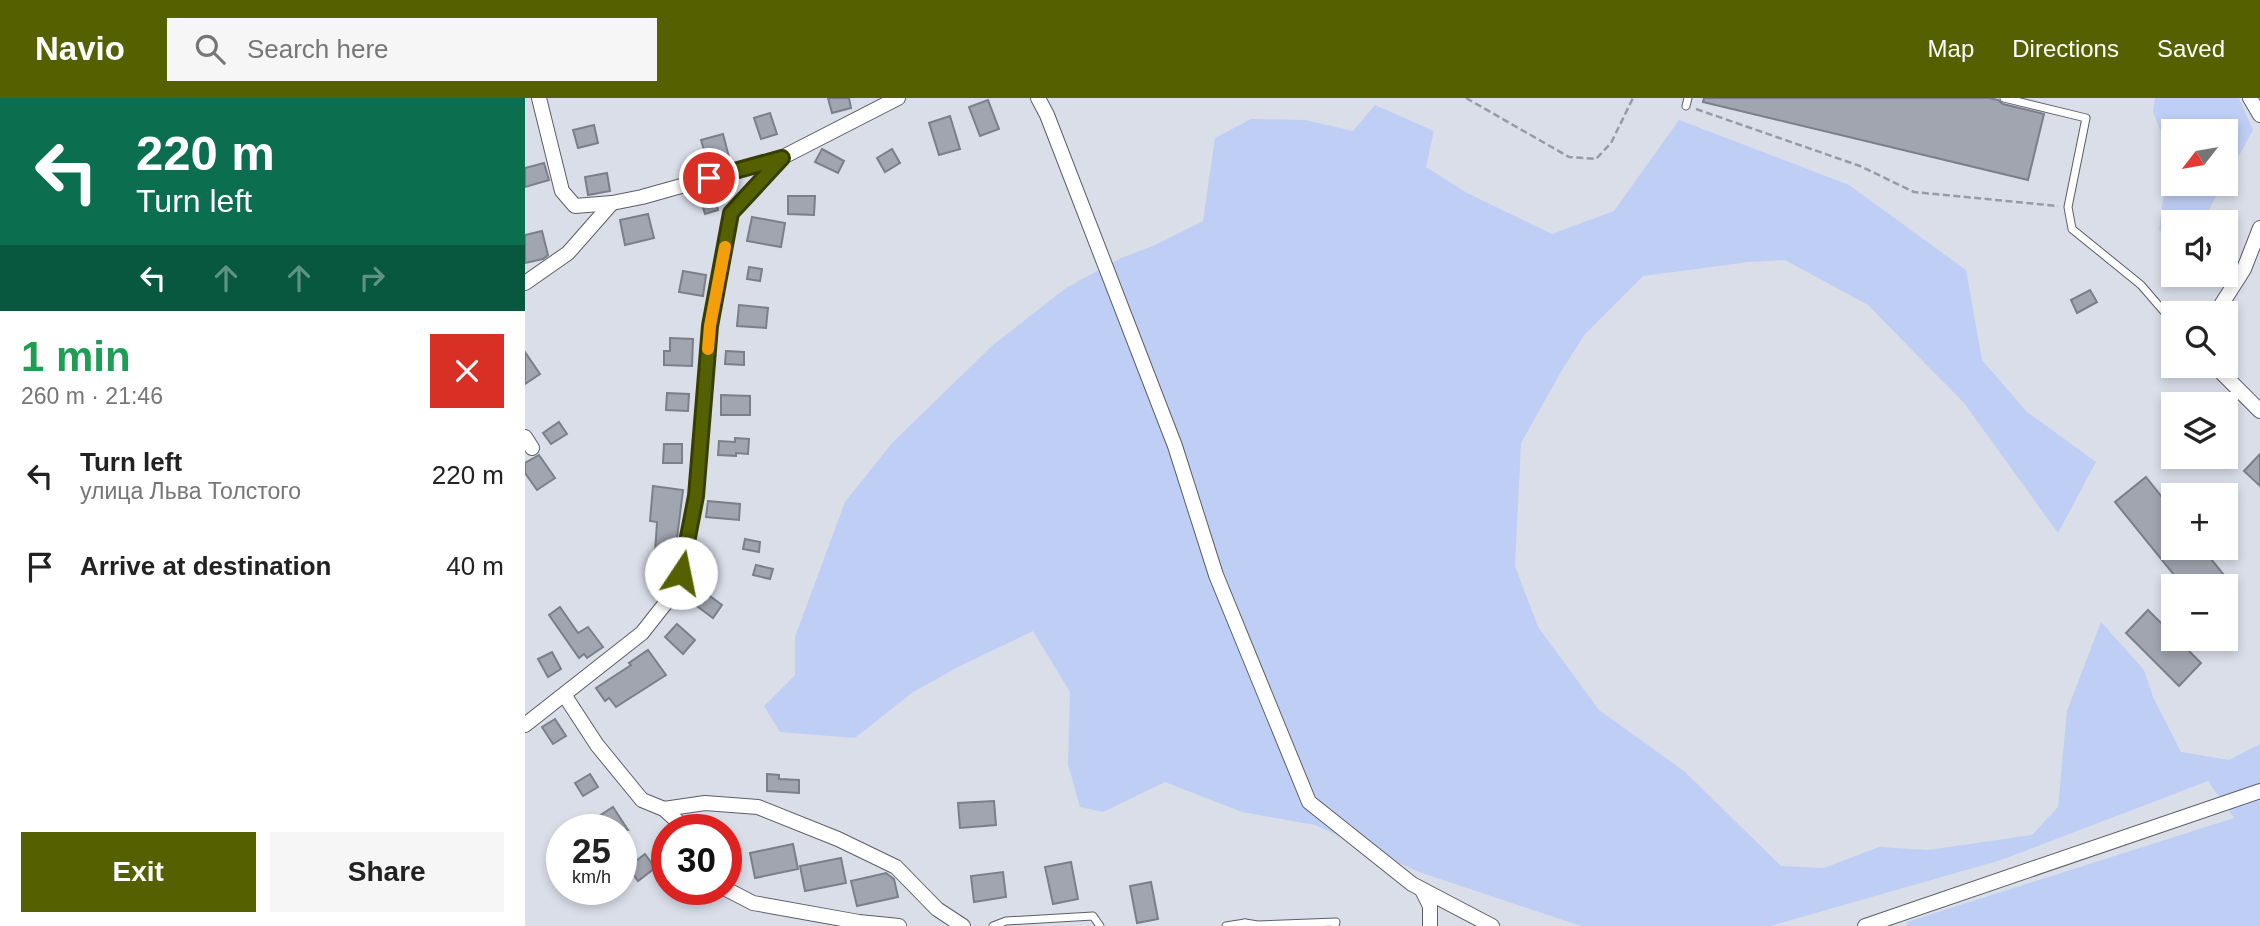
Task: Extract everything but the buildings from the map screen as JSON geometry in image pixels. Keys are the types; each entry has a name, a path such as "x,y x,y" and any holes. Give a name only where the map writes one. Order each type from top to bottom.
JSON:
{"street":[{"path":"539,98 562,191 575,206 642,197 782,158 898,98"},
{"path":"1038,98 1047,115 1170,434 1216,575 1309,802 1421,889 1492,926"},
{"path":"2250,98 2260,116"},
{"path":"526,722 565,696 642,633 668,600 681,573 696,496 710,326 731,213 782,158"},
{"path":"525,283 568,253 612,203"},
{"path":"2224,301 2244,269 2260,228"},
{"path":"2227,378 2260,411"},
{"path":"565,696 597,745 642,800 669,814"},
{"path":"1865,926 2260,791"},
{"path":"664,809 705,803 758,807 838,839 896,867 937,909 963,926"},
{"path":"1421,889 1430,906 1430,926"},
{"path":"742,897 753,903 859,922 899,926"}],"lane":[{"path":"2004,98 2086,118 2068,207 2071,229 2141,285 2161,308"},
{"path":"993,926 1006,921 1093,916 1100,926"},
{"path":"1226,926 1335,922 1335,926"}],"path":[{"path":"1466,98 1569,157 1595,159 1611,143 1633,98"},
{"path":"1687,102 1860,166 1915,192 2068,207"}],"shaded area":[{"path":"2155,98 2239,98 2253,130 2238,157 2238,119 2161,119 2161,132 2153,112"},
{"path":"1375,105 1434,131 1426,167 1467,193 1552,234 1614,211 1679,120 1849,185 1966,270 1982,360 2027,412 2096,462 2058,533 1964,403 1868,305 1785,260 1643,276 1585,334 1521,443 1515,566 1538,627 1599,710 1684,771 1781,866 1824,868 1879,847 1928,850 2032,835 2058,807 2067,711 2101,622 2144,670 2153,697 2181,752 2229,760 2260,744 2260,926 1907,926 1907,922 2234,818 2208,781 2001,860 1770,926 1581,926 1419,872 1315,825 1242,812 1165,782 1103,812 1080,807 1068,764 1070,692 1033,631 913,692 855,738 780,732 764,706 795,675 795,637 845,502 892,443 993,345 1066,288 1121,258 1153,246 1203,221 1215,138 1251,119 1305,120 1353,131"},
{"path":"2163,196 2216,196 2209,210 2162,210"}],"slow traffic":[{"path":"708,349 725,247"}],"route":[{"path":"681,573 696,496 710,326 731,213 782,158 709,178"}]}
